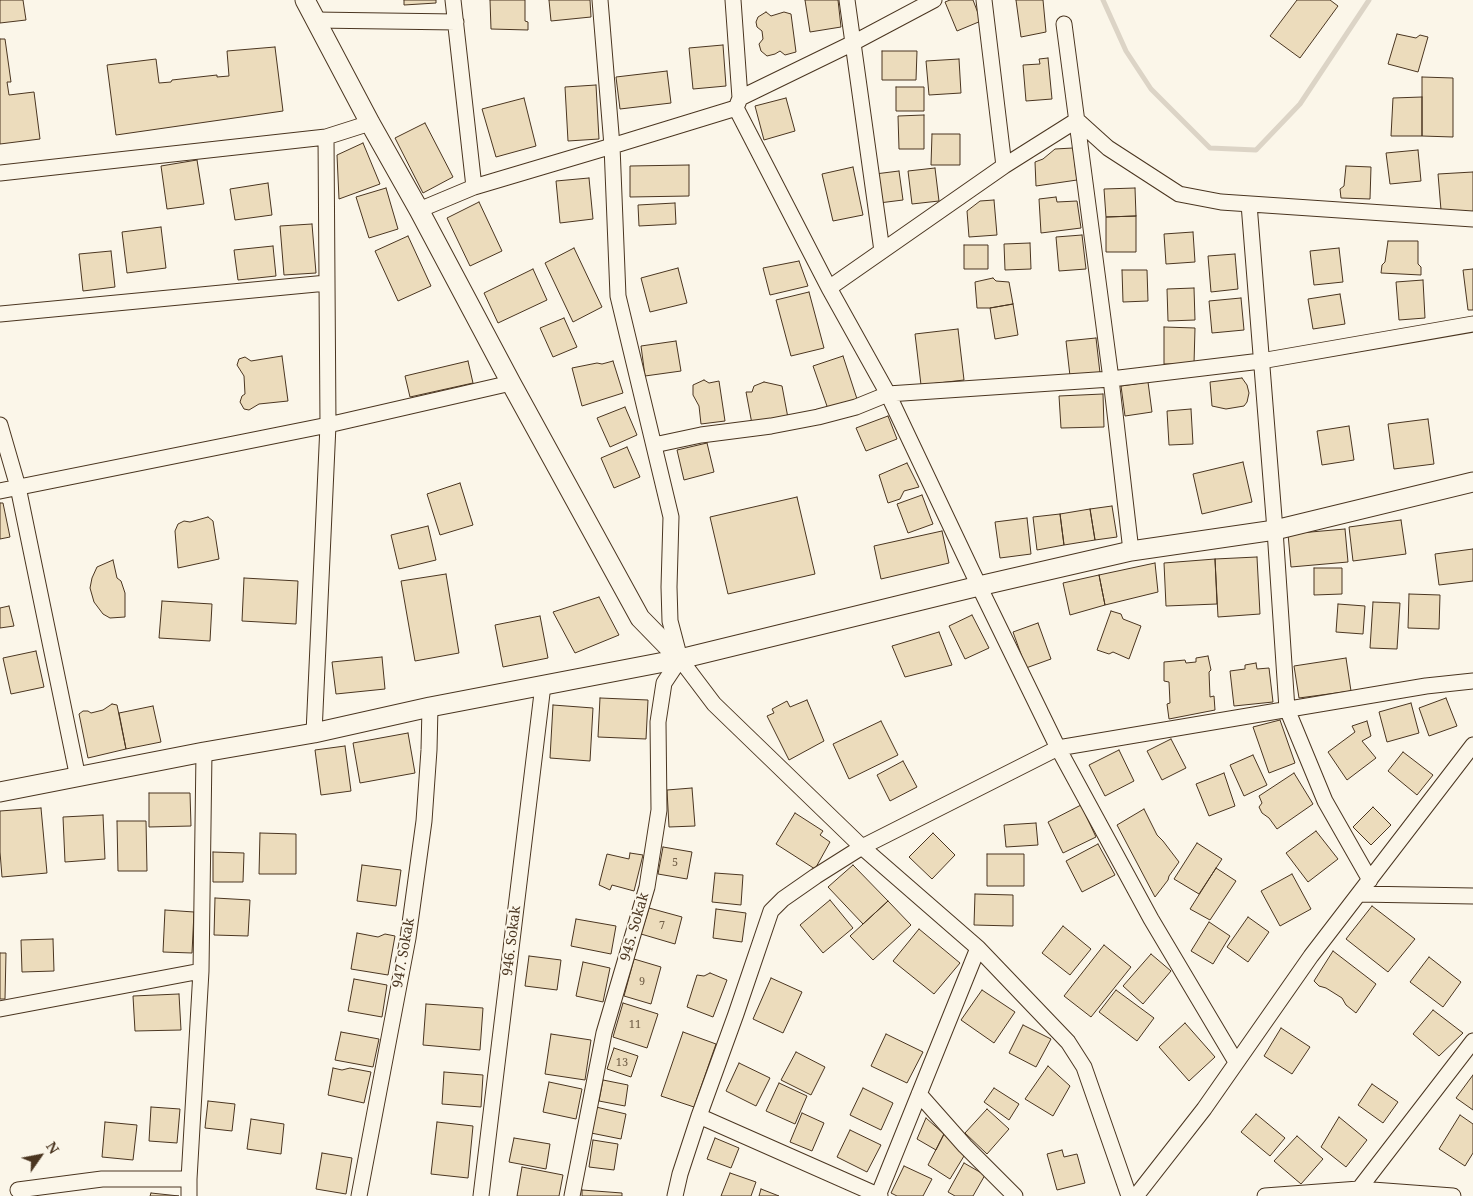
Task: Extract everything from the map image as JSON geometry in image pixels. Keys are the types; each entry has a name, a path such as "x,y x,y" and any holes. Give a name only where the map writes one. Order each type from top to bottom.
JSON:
{"street":[{"path":"305,0 640,618 680,659 714,704 862,847 978,948 1068,1042 1084,1067 1129,1196"},
{"path":"453,0 474,187"},
{"path":"600,0 612,146 618,296 671,517 670,621 680,659"},
{"path":"732,0 738,103 829,288 888,394 978,586 1058,748 1150,920 1236,1062"},
{"path":"847,0 882,250"},
{"path":"419,210 474,187 612,146 738,103 934,0"},
{"path":"984,0 1004,166"},
{"path":"315,20 456,22"},
{"path":"1064,24 1111,379 1131,552"},
{"path":"829,288 1004,166 1077,120"},
{"path":"1077,120 1108,148 1179,194 1221,202 1473,219"},
{"path":"0,173 326,137 370,123"},
{"path":"314,733 328,425 326,137"},
{"path":"1249,204 1287,709 1325,800 1370,880"},
{"path":"0,314 327,283"},
{"path":"654,446 701,435 771,426 818,417 856,407 888,394 1111,379 1261,361 1473,324"},
{"path":"0,491 328,425 511,383"},
{"path":"0,425 18,487 78,778"},
{"path":"0,792 204,752 314,733 430,707 680,659 978,586 1131,552 1275,530 1473,482"},
{"name":"945. Sokak","path":"572,1196 604,1034 647,887 659,810 658,722 664,683 680,659"},
{"path":"675,1196 680,1174 699,1116 771,911 783,899 862,847 1058,748 1426,686 1473,681"},
{"name":"946. Sokak","path":"481,1196 543,685"},
{"name":"947. Sokak","path":"359,1196 408,938 424,821 430,707"},
{"path":"1136,1196 1204,1109 1311,956 1473,745"},
{"path":"189,1196 201,970 204,752"},
{"path":"1359,894 1473,896"},
{"path":"699,1116 879,1196 978,948"},
{"path":"0,1009 201,970"},
{"path":"1359,1188 1473,1041"},
{"path":"919,1094 965,1146 1015,1196"},
{"path":"18,1190 102,1179 189,1179"},
{"path":"1265,1196 1359,1188 1452,1196"}],"building":[{"path":"0,0 23,0 26,20 0,23"},
{"path":"404,0 436,0 436,3 404,5"},
{"path":"490,0 525,0 525,21 528,22 528,30 491,29"},
{"path":"549,0 590,0 591,17 551,21"},
{"path":"805,0 838,0 841,27 810,32"},
{"path":"950,0 973,0 981,21 957,31 945,2"},
{"path":"1016,0 1043,0 1046,32 1021,37"},
{"path":"1297,0 1330,0 1338,6 1300,58 1270,36"},
{"path":"766,12 771,16 784,12 791,14 796,52 785,55 780,51 767,56 761,51 759,44 763,39 762,31 757,27 756,22 758,17"},
{"path":"1397,34 1416,38 1420,35 1428,37 1418,72 1388,64"},
{"path":"0,39 5,39 11,82 7,82 9,95 34,92 40,139 0,144"},
{"path":"723,45 726,86 693,89 689,48"},
{"path":"275,47 283,111 116,135 107,65 156,59 159,83 217,75 217,77 229,76 227,51"},
{"path":"882,51 917,51 916,80 882,80"},
{"path":"1048,58 1052,99 1026,101 1023,65 1040,64 1039,59"},
{"path":"959,59 961,93 929,95 926,61"},
{"path":"667,71 671,103 620,109 616,77"},
{"path":"1422,77 1453,78 1453,137 1422,136"},
{"path":"596,85 599,139 568,141 565,87"},
{"path":"896,87 924,87 924,111 896,111"},
{"path":"1422,97 1422,136 1391,136 1393,98"},
{"path":"524,98 536,146 496,157 482,109"},
{"path":"786,98 795,131 764,140 755,106"},
{"path":"924,115 924,149 899,149 898,116"},
{"path":"425,123 453,177 423,193 395,138"},
{"path":"932,134 960,134 960,165 931,165"},
{"path":"363,143 380,184 339,199 337,155"},
{"path":"1073,148 1077,180 1036,186 1035,162 1043,159 1055,149"},
{"path":"1418,150 1421,181 1390,184 1386,153"},
{"path":"197,160 204,204 167,209 161,166"},
{"path":"689,165 689,196 630,197 630,166"},
{"path":"1346,166 1371,167 1370,199 1341,198 1340,189 1344,186"},
{"path":"853,167 863,215 833,221 822,174"},
{"path":"935,168 939,201 912,204 908,171"},
{"path":"899,171 903,200 879,203 875,174"},
{"path":"1473,172 1473,213 1441,210 1438,174"},
{"path":"589,178 593,219 560,223 556,181"},
{"path":"268,183 272,215 235,220 230,189"},
{"path":"386,188 398,229 369,238 356,197"},
{"path":"1135,188 1136,216 1106,217 1104,189"},
{"path":"1056,197 1057,202 1077,201 1081,228 1041,233 1039,199"},
{"path":"994,200 997,235 969,237 967,211 980,201"},
{"path":"479,202 502,251 470,266 447,218"},
{"path":"675,203 676,224 639,226 638,205"},
{"path":"1136,216 1136,252 1106,252 1106,217"},
{"path":"312,224 316,273 284,275 280,226"},
{"path":"161,227 166,268 127,273 122,232"},
{"path":"1193,232 1195,262 1166,264 1164,234"},
{"path":"1082,235 1086,269 1059,271 1056,237"},
{"path":"408,236 431,286 398,301 375,251"},
{"path":"1388,241 1418,241 1418,264 1421,267 1421,275 1381,273 1382,265 1385,262"},
{"path":"1030,243 1031,269 1005,270 1004,244"},
{"path":"964,245 988,245 988,269 964,269"},
{"path":"273,246 276,276 238,280 234,250"},
{"path":"574,248 602,307 573,322 545,263"},
{"path":"1339,248 1343,282 1314,285 1310,251"},
{"path":"111,251 115,287 83,291 79,254"},
{"path":"1235,254 1238,289 1211,292 1208,256"},
{"path":"799,261 808,286 770,295 763,268"},
{"path":"678,268 687,303 650,312 641,278"},
{"path":"533,269 547,300 498,323 484,293"},
{"path":"1473,269 1473,310 1468,310 1463,270"},
{"path":"1122,270 1147,270 1148,301 1123,302"},
{"path":"993,278 996,281 1009,282 1013,304 977,308 975,282"},
{"path":"1423,280 1425,318 1399,320 1396,282"},
{"path":"1194,288 1195,320 1168,321 1167,289"},
{"path":"809,292 824,348 791,356 776,300"},
{"path":"1340,294 1345,324 1313,329 1308,299"},
{"path":"1241,298 1244,330 1212,333 1209,301"},
{"path":"1013,304 1018,335 995,339 990,308"},
{"path":"564,318 577,347 553,357 540,328"},
{"path":"1164,327 1195,328 1194,364 1164,364"},
{"path":"958,329 964,380 921,385 915,334"},
{"path":"1096,338 1100,373 1070,376 1066,341"},
{"path":"676,341 681,371 645,376 641,346"},
{"path":"282,356 288,401 259,404 249,410 244,409 240,402 245,394 244,376 237,365 239,359 245,357 251,361"},
{"path":"843,356 857,399 828,409 813,366"},
{"path":"468,361 473,383 410,397 405,376"},
{"path":"613,361 623,393 582,406 572,368"},
{"path":"1242,378 1247,385 1249,393 1244,406 1226,409 1212,406 1210,382"},
{"path":"704,380 709,383 719,381 725,421 701,424 699,406 693,395 693,385"},
{"path":"764,382 782,386 788,418 752,424 746,392 752,392 754,386"},
{"path":"1148,382 1152,412 1125,416 1121,386"},
{"path":"1103,394 1104,427 1061,428 1059,396"},
{"path":"625,407 637,435 610,447 597,418"},
{"path":"1191,409 1193,444 1169,445 1167,411"},
{"path":"888,416 897,439 866,451 856,428"},
{"path":"1428,419 1434,464 1394,469 1388,424"},
{"path":"1349,426 1354,460 1322,465 1317,431"},
{"path":"707,443 714,472 684,480 677,450"},
{"path":"627,447 640,477 614,488 601,458"},
{"path":"1243,462 1252,502 1202,514 1193,474"},
{"path":"907,463 919,487 904,491 900,499 888,503 879,475"},
{"path":"460,483 473,525 440,535 427,494"},
{"path":"922,495 933,524 908,533 897,504"},
{"path":"797,497 815,574 728,594 710,517"},
{"path":"0,503 3,503 10,537 0,539"},
{"path":"1112,506 1117,537 1095,540 1090,509"},
{"path":"1090,509 1095,540 1064,545 1060,514"},
{"path":"1060,514 1064,545 1037,550 1033,517"},
{"path":"208,517 213,521 219,559 178,568 175,531 178,524 184,521 190,522"},
{"path":"1027,518 1031,554 1000,558 995,522"},
{"path":"1401,520 1406,554 1353,561 1349,527"},
{"path":"428,526 436,560 399,569 391,535"},
{"path":"1345,529 1348,562 1291,567 1288,534"},
{"path":"942,531 949,563 881,579 874,546"},
{"path":"1473,549 1473,581 1439,585 1435,554"},
{"path":"1257,557 1260,614 1218,617 1215,559"},
{"path":"1215,559 1217,604 1166,606 1164,563"},
{"path":"113,560 117,578 121,581 125,593 125,617 110,618 103,614 94,602 90,588 97,567"},
{"path":"1155,563 1158,592 1105,605 1099,575"},
{"path":"1314,568 1342,568 1342,594 1314,595"},
{"path":"446,574 459,653 415,661 401,581"},
{"path":"1099,575 1105,605 1070,615 1063,583"},
{"path":"244,578 298,581 296,624 242,621"},
{"path":"1409,594 1440,595 1439,629 1408,628"},
{"path":"599,597 619,635 575,653 553,612"},
{"path":"162,601 212,604 210,641 159,638"},
{"path":"1373,602 1400,603 1397,649 1370,648"},
{"path":"1338,604 1365,606 1363,634 1336,632"},
{"path":"9,606 14,626 0,628 0,608"},
{"path":"1111,611 1121,614 1123,619 1141,626 1129,659 1113,652 1109,654 1097,650"},
{"path":"972,615 989,648 965,659 949,626"},
{"path":"540,616 548,658 503,667 495,625"},
{"path":"1038,623 1051,659 1026,668 1013,632"},
{"path":"939,632 952,665 905,677 892,646"},
{"path":"36,651 44,687 11,694 3,658"},
{"path":"1208,656 1211,670 1209,672 1210,697 1214,696 1215,710 1169,719 1167,704 1170,703 1169,682 1164,681 1164,662 1185,660 1186,663 1196,662 1196,658"},
{"path":"382,657 385,689 336,694 332,662"},
{"path":"1346,658 1351,691 1299,698 1294,666"},
{"path":"1256,663 1257,669 1269,668 1273,702 1234,706 1230,671 1245,669 1245,665"},
{"path":"600,698 648,700 646,739 598,737"},
{"path":"1446,698 1457,726 1429,736 1419,708"},
{"path":"807,700 824,741 789,760 767,716 774,713 772,709 787,701 790,707"},
{"path":"1411,703 1419,733 1387,742 1379,712"},
{"path":"112,704 117,705 126,749 88,758 79,714 83,711 91,713 103,710"},
{"path":"553,705 593,708 590,761 550,758"},
{"path":"153,706 161,742 126,749 119,713"},
{"path":"1280,720 1295,763 1269,773 1253,727"},
{"path":"881,721 898,755 849,779 833,744"},
{"path":"1367,721 1371,736 1362,741 1376,758 1347,780 1328,752 1355,732 1352,726"},
{"path":"408,733 415,773 360,783 353,743"},
{"path":"1171,739 1186,768 1162,780 1147,751"},
{"path":"345,746 351,791 321,795 315,750"},
{"path":"1119,750 1134,781 1105,796 1089,765"},
{"path":"1403,752 1433,775 1417,795 1388,771"},
{"path":"1253,755 1267,785 1244,796 1230,765"},
{"path":"903,761 917,787 890,801 877,775"},
{"path":"1224,773 1235,806 1209,816 1196,784"},
{"path":"1294,773 1313,804 1277,829 1269,818 1262,813 1259,807 1262,803 1259,796"},
{"path":"692,788 695,826 669,827 667,790"},
{"path":"149,793 190,793 191,826 149,827"},
{"path":"1081,805 1096,837 1063,853 1048,822"},
{"path":"1373,807 1391,825 1371,845 1353,827"},
{"path":"41,808 47,873 2,877 0,811"},
{"path":"1144,809 1157,835 1179,862 1155,897 1117,825"},
{"path":"795,813 823,831 820,835 830,842 815,869 776,844"},
{"path":"103,815 105,859 65,862 63,817"},
{"path":"117,821 146,821 147,871 118,871"},
{"path":"1036,823 1038,845 1006,847 1004,825"},
{"path":"1316,831 1338,859 1308,882 1286,853"},
{"path":"260,833 296,834 296,874 259,874"},
{"path":"933,833 955,855 932,879 909,857"},
{"path":"1197,843 1222,859 1199,894 1174,879"},
{"path":"1098,844 1115,875 1082,892 1066,861"},
{"path":"663,847 692,852 687,879 658,874"},
{"path":"213,852 244,853 243,882 213,882"},
{"path":"630,853 643,855 634,891 612,885 610,890 599,885 607,854 629,859"},
{"path":"987,854 1024,854 1024,886 987,886"},
{"path":"362,865 401,870 396,906 357,901"},
{"path":"853,865 888,901 863,924 828,887"},
{"path":"1216,868 1236,881 1210,920 1190,909"},
{"path":"715,873 743,875 741,905 712,902"},
{"path":"1292,874 1311,909 1280,926 1261,891"},
{"path":"975,894 1013,895 1013,926 974,925"},
{"path":"215,898 250,900 248,936 214,935"},
{"path":"830,900 853,928 823,953 800,925"},
{"path":"888,901 911,925 873,960 850,936"},
{"path":"1372,906 1415,939 1388,972 1346,939"},
{"path":"649,908 682,917 675,944 641,934"},
{"path":"716,909 746,913 742,942 713,938"},
{"path":"165,910 194,912 192,953 163,952"},
{"path":"1248,917 1269,932 1248,962 1227,947"},
{"path":"576,919 616,926 611,954 571,946"},
{"path":"1209,922 1230,936 1213,964 1191,951"},
{"path":"1063,926 1091,949 1070,975 1042,953"},
{"path":"919,929 960,963 934,994 893,961"},
{"path":"357,933 378,937 385,934 395,936 388,975 351,969"},
{"path":"53,939 54,971 22,972 21,940"},
{"path":"1104,945 1131,967 1091,1017 1064,996"},
{"path":"1333,951 1376,984 1356,1013 1346,1005 1342,998 1319,986 1314,981"},
{"path":"0,953 6,953 5,999 0,999"},
{"path":"1151,954 1171,971 1143,1004 1123,986"},
{"path":"529,956 561,960 557,990 525,986"},
{"path":"1429,957 1461,982 1443,1007 1410,982"},
{"path":"634,959 661,967 651,1004 624,996"},
{"path":"583,962 610,968 603,1002 576,996"},
{"path":"710,973 727,980 713,1017 687,1007 697,975 704,976"},
{"path":"771,978 802,992 783,1033 753,1019"},
{"path":"354,979 387,985 382,1017 348,1011"},
{"path":"982,990 1015,1012 994,1043 961,1020"},
{"path":"1116,990 1154,1018 1137,1041 1099,1012"},
{"path":"179,994 181,1030 135,1031 133,996"},
{"path":"623,1003 658,1014 647,1048 613,1037"},
{"path":"426,1004 483,1008 480,1050 423,1045"},
{"path":"1433,1010 1463,1033 1439,1056 1413,1034"},
{"path":"1185,1023 1215,1057 1189,1081 1159,1047"},
{"path":"1023,1025 1051,1039 1036,1067 1009,1053"},
{"path":"1281,1028 1310,1047 1292,1074 1264,1056"},
{"path":"341,1032 379,1039 373,1067 335,1060"},
{"path":"683,1032 716,1044 694,1107 661,1096"},
{"path":"551,1034 591,1040 585,1080 545,1074"},
{"path":"886,1034 923,1052 907,1083 871,1066"},
{"path":"614,1048 638,1056 631,1077 607,1069"},
{"path":"796,1052 825,1067 811,1095 781,1080"},
{"path":"739,1063 770,1078 756,1106 726,1091"},
{"path":"1048,1066 1070,1086 1053,1116 1025,1099"},
{"path":"333,1068 342,1070 350,1068 371,1072 364,1103 328,1095"},
{"path":"444,1072 483,1075 481,1107 442,1104"},
{"path":"1473,1075 1473,1110 1456,1098"},
{"path":"603,1080 628,1085 625,1106 599,1101"},
{"path":"549,1082 582,1089 576,1119 543,1112"},
{"path":"779,1083 807,1096 795,1124 766,1111"},
{"path":"1372,1084 1398,1102 1383,1123 1358,1105"},
{"path":"863,1088 893,1103 881,1130 850,1115"},
{"path":"994,1088 1019,1104 1009,1120 984,1102"},
{"path":"208,1101 235,1104 232,1131 205,1128"},
{"path":"151,1107 180,1109 177,1143 149,1141"},
{"path":"596,1107 626,1114 621,1139 591,1133"},
{"path":"987,1109 1009,1129 987,1154 965,1133"},
{"path":"802,1113 824,1123 812,1151 790,1142"},
{"path":"1256,1114 1285,1138 1270,1156 1241,1132"},
{"path":"1460,1115 1473,1124 1473,1153 1465,1166 1439,1149"},
{"path":"1339,1117 1367,1140 1346,1167 1321,1147"},
{"path":"926,1118 944,1134 936,1150 917,1139"},
{"path":"251,1119 284,1124 281,1154 247,1149"},
{"path":"105,1122 137,1125 133,1160 102,1157"},
{"path":"437,1122 473,1126 468,1178 431,1174"},
{"path":"850,1130 881,1145 867,1172 837,1157"},
{"path":"944,1134 964,1156 950,1179 928,1165"},
{"path":"1297,1136 1323,1159 1301,1184 1274,1161"},
{"path":"514,1138 550,1144 546,1169 509,1162"},
{"path":"715,1138 739,1148 731,1168 707,1159"},
{"path":"593,1140 618,1144 614,1170 589,1167"},
{"path":"1062,1150 1064,1157 1077,1154 1085,1183 1057,1190 1047,1154"},
{"path":"322,1153 352,1158 346,1194 316,1189"},
{"path":"964,1163 985,1175 973,1196 955,1196 948,1192"},
{"path":"904,1166 932,1179 923,1196 897,1196 891,1193"},
{"path":"522,1167 563,1175 559,1196 517,1196"},
{"path":"730,1173 756,1182 751,1196 721,1196"},
{"path":"761,1189 779,1196 759,1196"},
{"path":"582,1190 622,1193 622,1196 582,1196"},
{"path":"151,1193 179,1196 150,1196"}],"waterway":[{"path":"1103,0 1126,51 1151,89 1210,148 1256,150 1300,104 1369,0"}]}
